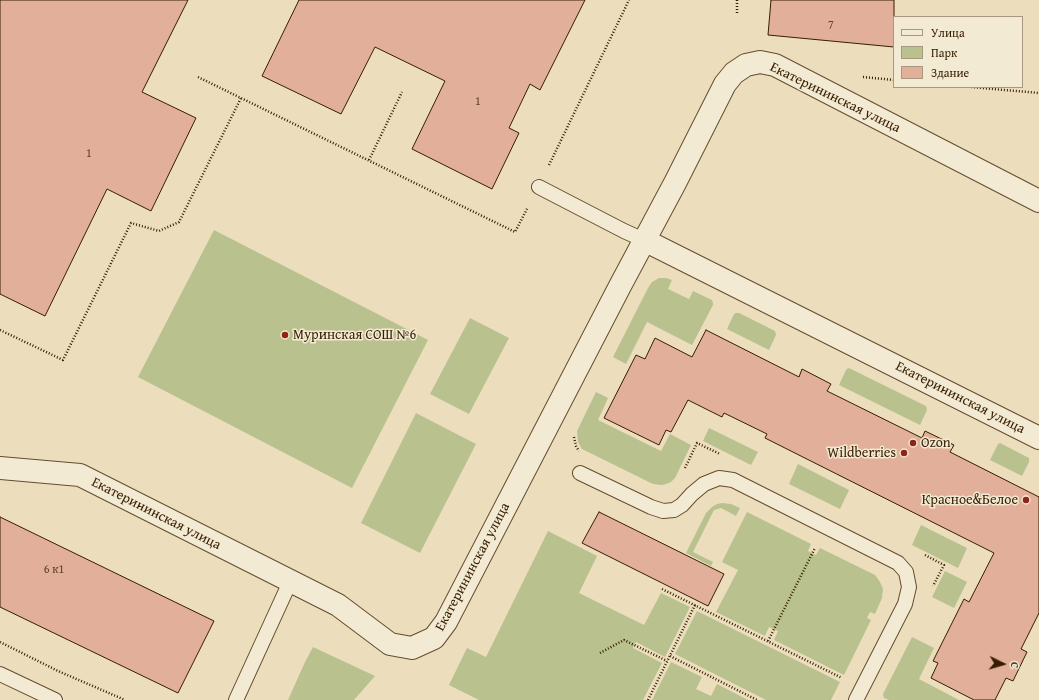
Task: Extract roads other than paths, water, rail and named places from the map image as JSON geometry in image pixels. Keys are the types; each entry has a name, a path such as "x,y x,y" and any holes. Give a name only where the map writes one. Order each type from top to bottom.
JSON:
{"street":[{"name":"Екатерининская улица","path":"0,468 80,475 338,605 390,644 412,648 434,638 446,622 725,84 734,73 746,65 760,62 775,65 1039,201"},
{"name":"Екатерининская улица","path":"644,240 1039,438"}],"lane":[{"path":"539,187 644,240"},
{"path":"580,474 651,507 663,511 674,510 682,505 704,484 718,478 733,480 898,563 906,572 909,587 905,604 856,700"},
{"path":"236,700 290,582"},
{"path":"0,674 55,700"}],"place":[{"name":"Муринская СОШ №6","path":"285,335"},
{"name":"Ozon","path":"913,443"},
{"name":"Wildberries","path":"904,453"},
{"name":"Красное&Белое","path":"1026,500"}]}
